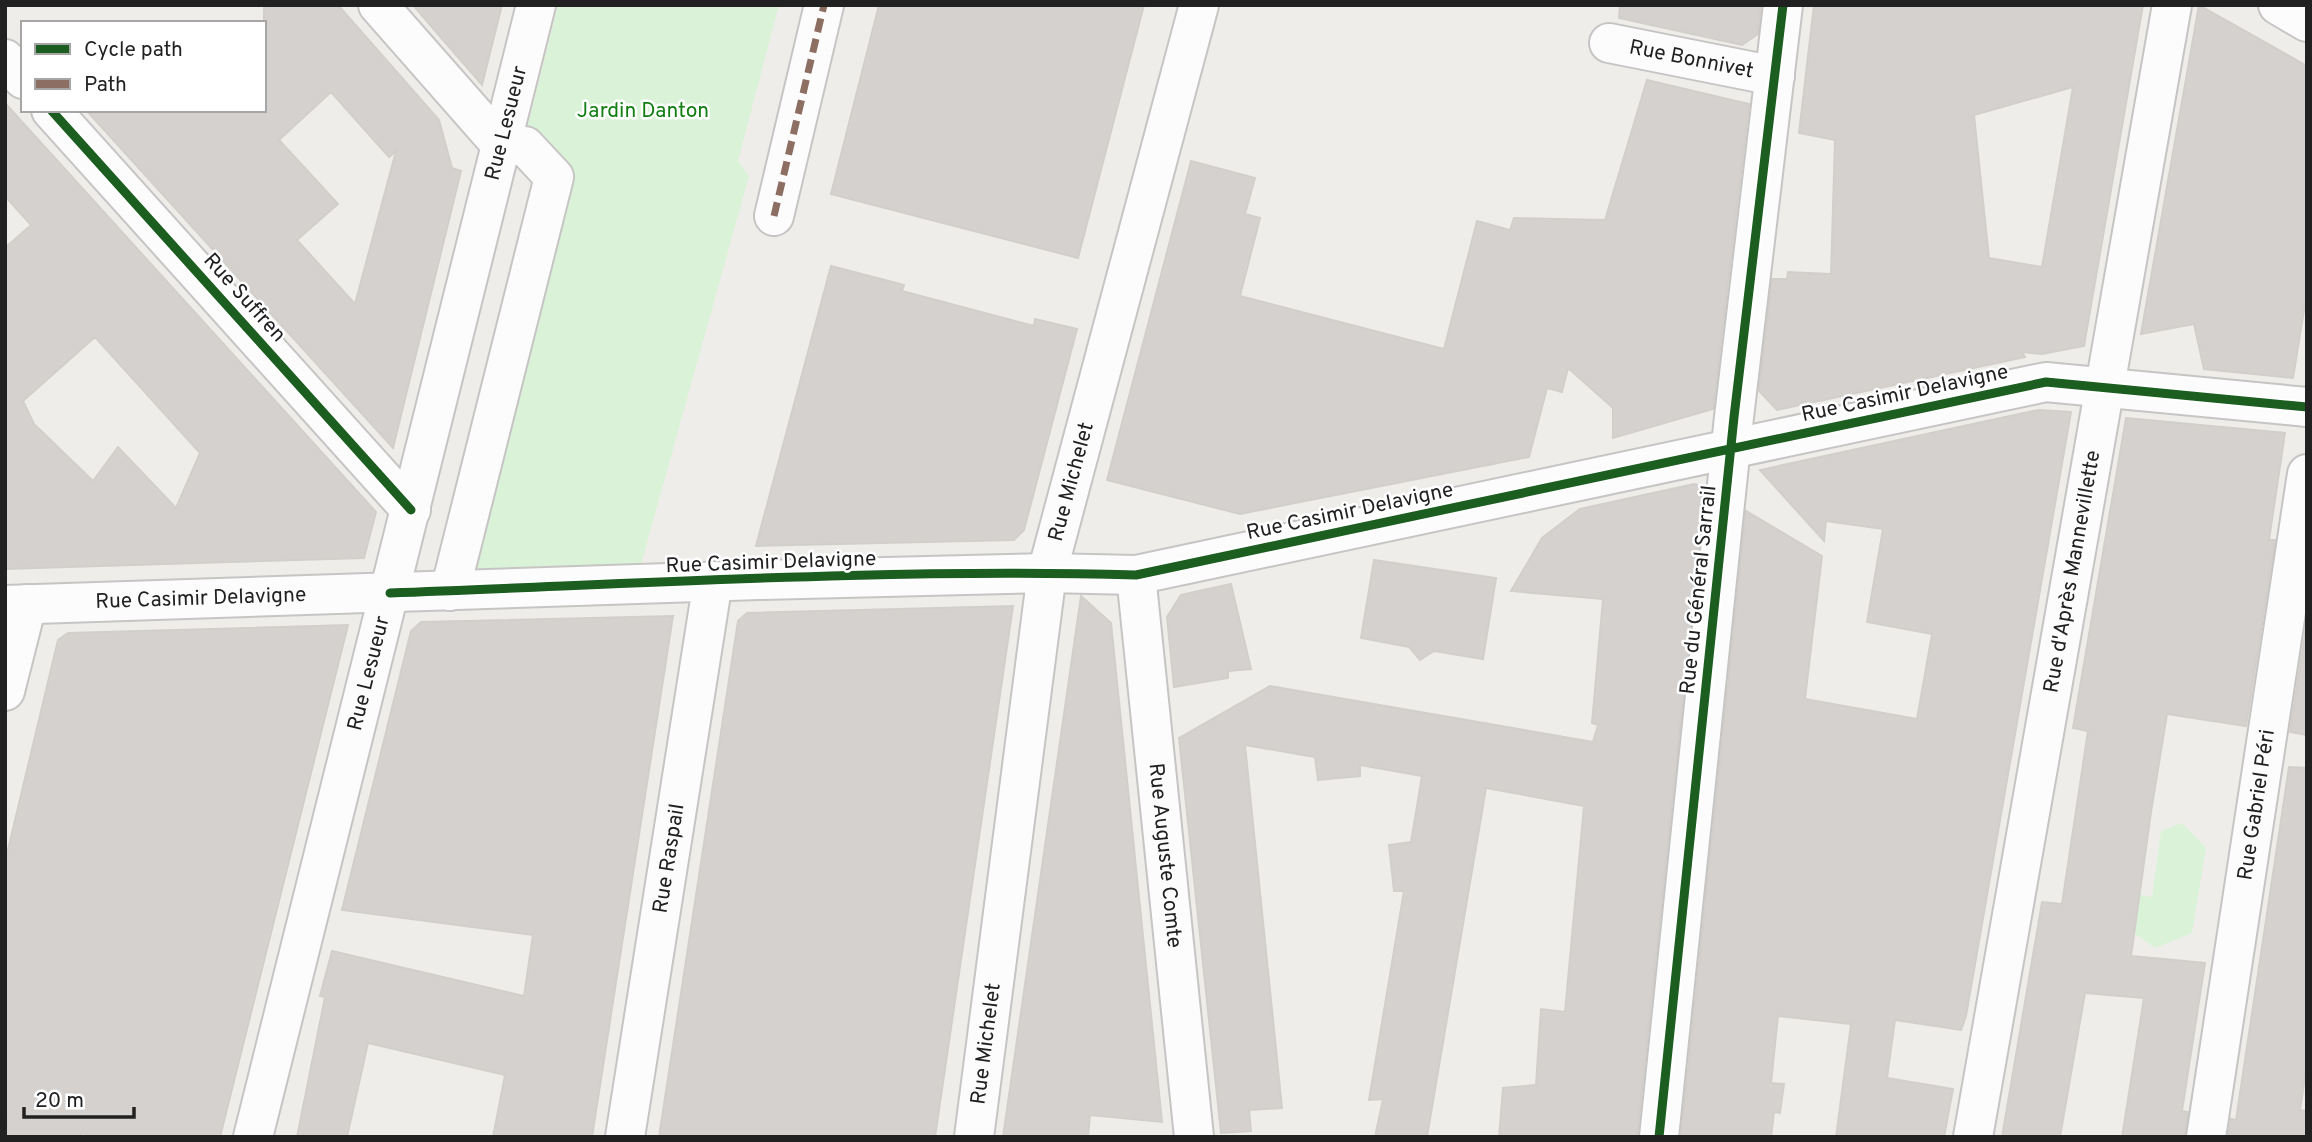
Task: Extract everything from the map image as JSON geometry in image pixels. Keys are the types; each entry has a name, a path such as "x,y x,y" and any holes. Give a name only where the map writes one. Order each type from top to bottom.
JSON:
{"street":[{"path":"379,5 502,146 525,146 554,177 450,591"},
{"name":"Rue Lesueur","path":"253,1137 536,5"},
{"path":"775,216 824,5"},
{"name":"Rue Michelet","path":"974,1137 1047,573 1199,5"},
{"name":"Rue du Général Sarrail","path":"1659,1137 1731,448 1783,5"},
{"name":"Rue d'Après Mannevillette","path":"1973,1137 2172,5"},
{"path":"2278,5 2307,22"},
{"name":"Rue Bonnivet","path":"1609,43 1775,76"},
{"path":"5,59 21,77"},
{"name":"Rue Suffren","path":"53,112 411,510"},
{"name":"Rue Casimir Delavigne","path":"16,605 712,581 1047,573 1136,575 2046,382 2307,407"},
{"name":"Rue Gabriel Péri","path":"2206,1137 2307,474"},
{"name":"Rue Auguste Comte","path":"1136,575 1194,1137"},
{"name":"Rue Raspail","path":"625,1137 712,581"},
{"path":"5,691 16,605"}],"green space":[{"name":"Jardin Danton","path":"558,5 779,5 738,161 749,176 640,568 474,574 562,175 526,132"},
{"path":"2182,823 2206,848 2192,933 2155,948 2134,933 2140,895 2152,897 2161,831"}],"building":[{"path":"264,5 338,5 439,120 452,168 461,171 393,448 88,112 266,112","holes":["331,92 389,157 396,151 355,304 297,240 338,204 279,140"]},
{"path":"413,5 502,5 482,85 437,33"},
{"path":"879,5 1144,5 1078,258 831,194"},
{"path":"1620,5 1761,5 1758,34 1742,45 1619,18"},
{"path":"1814,5 2143,5 2084,346 2042,354 2022,352 2025,357 1777,410 1759,391 1772,279 1787,279 1788,272 1831,274 1835,140 1799,133","holes":["2073,87 2042,267 1989,258 1974,115"]},
{"path":"2199,5 2307,66 2307,292 2293,378 2204,369 2194,324 2141,334"},
{"path":"1647,80 1749,104 1713,409 1613,438 1613,408 1568,368 1562,392 1547,388 1529,457 1240,514 1107,480 1191,161 1255,178 1245,214 1260,218 1240,296 1444,349 1477,221 1510,230 1514,218 1605,220"},
{"path":"5,103 376,512 364,558 5,569 5,248 31,225 5,196","holes":["95,337 200,453 176,508 118,447 93,481 34,424 23,401"]},
{"path":"831,266 904,285 902,291 1034,326 1035,319 1077,329 1024,530 1014,540 756,546"},
{"path":"2038,410 2071,412 1966,1016 1961,1030 1895,1020 1887,1078 1953,1089 1944,1137 1836,1137 1851,1024 1778,1016 1771,1083 1784,1084 1780,1113 1774,1112 1771,1137 1681,1137 1746,511 1822,556 1805,699 1917,719 1932,634 1867,622 1883,529 1826,521 1824,541 1760,470"},
{"path":"2126,418 2285,433 2269,540 2275,540 2246,726 2167,714 2151,812 2131,956 2205,963 2182,1111 2188,1112 2185,1137 2122,1137 2144,998 2085,993 2060,1137 2002,1137 2042,902 2062,904 2088,731 2073,728"},
{"path":"1694,484 1705,487 1637,1137 1499,1137 1503,1088 1536,1085 1541,1009 1565,1012 1584,806 1486,788 1427,1137 1375,1137 1383,1099 1369,1100 1404,891 1394,891 1389,845 1411,842 1422,776 1360,765 1360,776 1318,780 1315,757 1245,745 1282,1108 1249,1110 1251,1131 1221,1133 1179,738 1270,686 1593,742 1598,725 1592,723 1603,599 1511,591 1542,538 1580,509"},
{"path":"1374,560 1496,578 1483,659 1434,651 1420,660 1409,647 1361,638"},
{"path":"1231,584 1251,669 1228,671 1228,678 1174,687 1167,617 1181,595"},
{"path":"1081,596 1111,623 1162,1122 1090,1115 1088,1137 1003,1137"},
{"path":"1013,606 935,1137 659,1137 738,621 747,613"},
{"path":"673,616 592,1137 493,1137 505,1075 368,1043 347,1137 297,1137 325,997 320,996 332,951 524,996 533,935 342,910 411,631 421,622"},
{"path":"2307,621 2307,735 2290,732"},
{"path":"348,625 220,1137 95,1137 82,1133 80,1137 5,1137 8,1116 5,1115 5,862 58,640 68,633"},
{"path":"2289,767 2307,768 2307,1064 2300,1110 2307,1111 2307,1137 2228,1137 2231,1119 2236,1120"}],"marked path":[{"path":"774,216 824,5"}],"cycle path":[{"path":"1659,1137 1734,417 1783,5"},
{"path":"53,112 411,510"},
{"path":"390,593 856,575 1136,575 2046,382 2307,407"}]}
